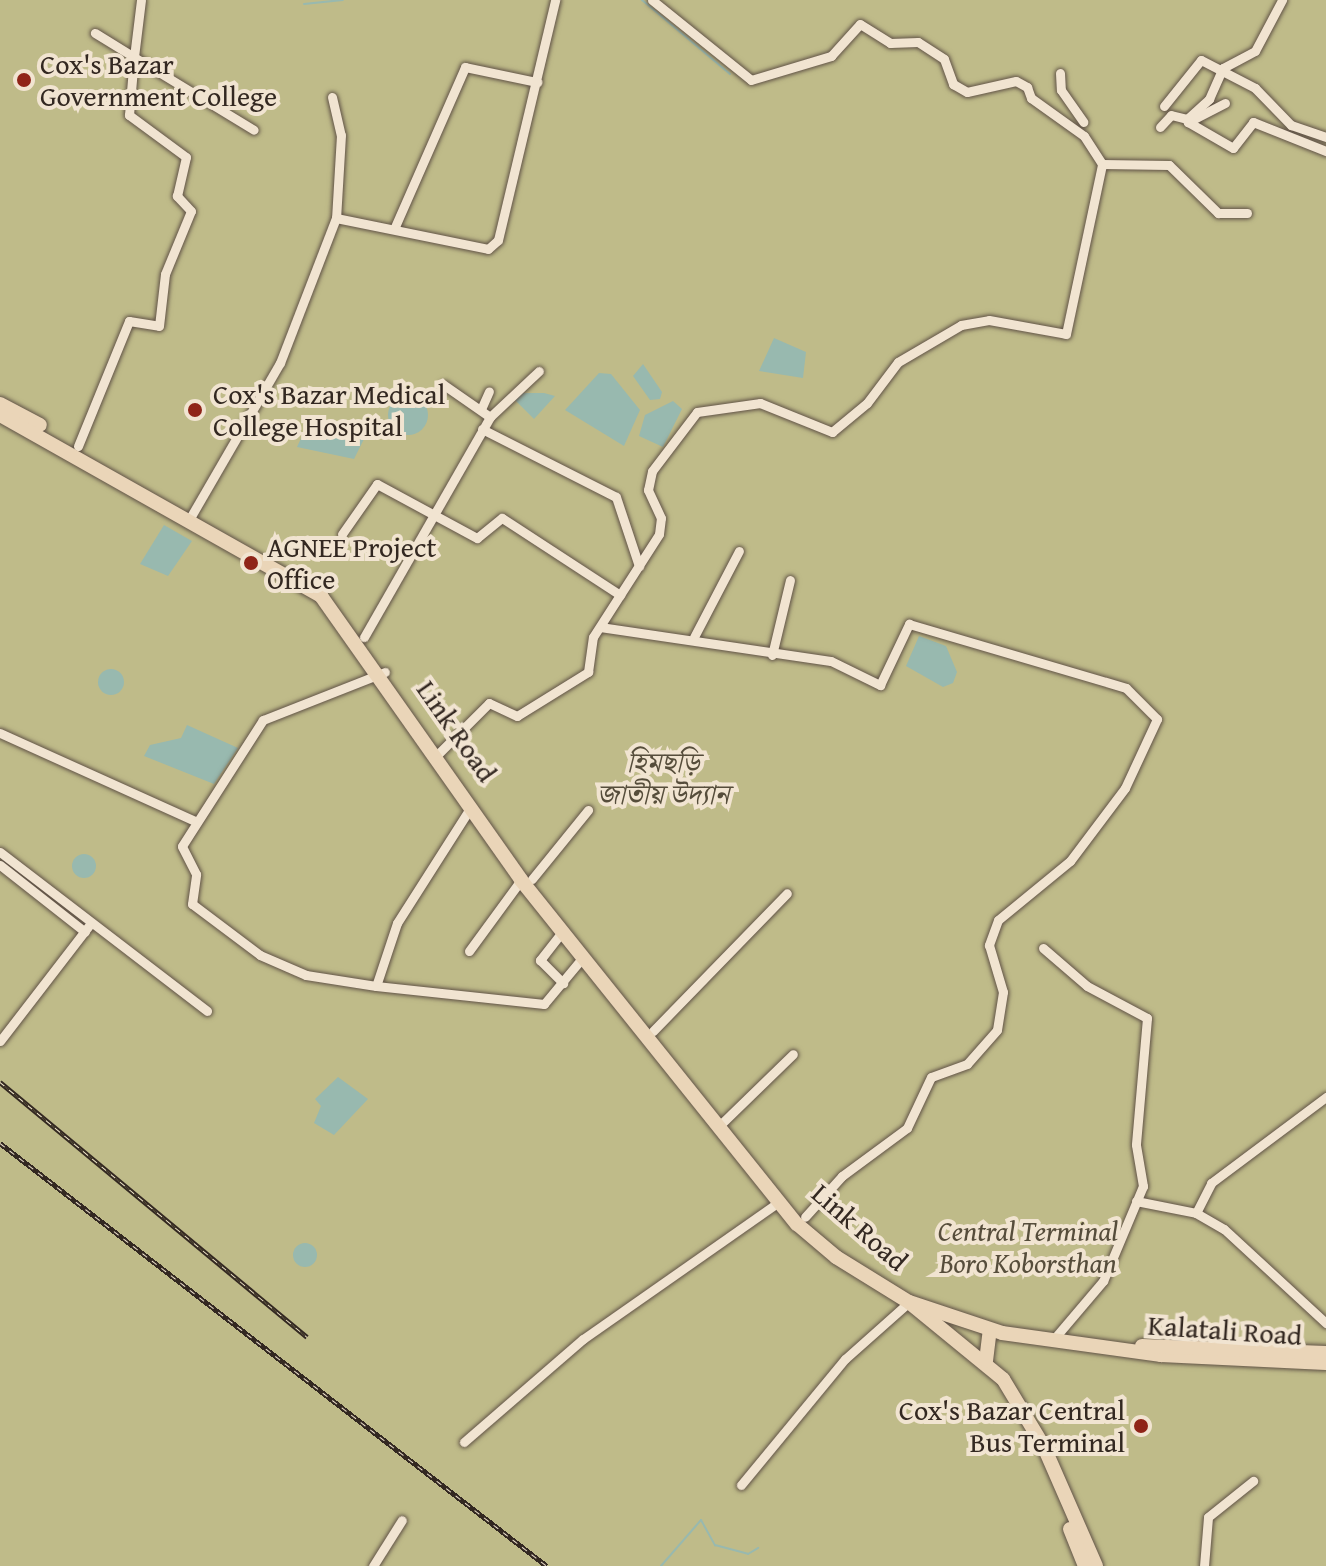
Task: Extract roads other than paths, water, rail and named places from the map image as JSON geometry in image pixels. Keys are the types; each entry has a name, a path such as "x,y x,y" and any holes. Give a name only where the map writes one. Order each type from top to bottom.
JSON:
{"main road":[{"name":"Link Road","path":"0,404 193,514 321,596 381,673 562,932 805,1217 904,1299"},
{"name":"Link Road","path":"0,415 303,572 364,637 381,673 469,810 653,1031 779,1202 836,1257 904,1299"},
{"name":"Kalatali Road","path":"904,1299 990,1330 1053,1340 1326,1363"},
{"path":"904,1299 986,1361 1021,1404 1096,1566"},
{"path":"904,1299 914,1314 998,1385 1037,1452 1085,1566"},
{"path":"986,1361 990,1330"},
{"name":"Kalatali Road","path":"1121,1347 1326,1353"}],"street":[{"path":"78,446 129,321 159,326 165,274 191,211 177,196 186,157 129,115 141,0"},
{"path":"336,218 488,249 498,240 555,0"},
{"path":"438,754 489,703 517,716 584,677 600,627 661,526 648,482 697,412 760,403 832,432 867,403 898,362 961,325 989,320 1066,334 1102,164 1084,136 1031,98 1027,87 1016,81 967,92 953,84 944,59 918,42 890,43 860,24 831,56 751,80 652,0"},
{"path":"1160,127 1171,115 1187,119 1209,99 1223,68 1255,51 1282,0"},
{"path":"95,33 254,130"},
{"path":"1164,106 1192,65 1201,60 1223,68 1291,125 1326,137"},
{"path":"394,229 465,67 537,82"},
{"path":"1060,73 1061,90 1083,122"},
{"path":"193,514 280,363 336,218 341,135 332,97"},
{"path":"1225,103 1188,122 1233,148 1253,122 1326,151"},
{"path":"1102,164 1169,165 1218,213 1247,213"},
{"path":"364,637 482,429 490,417 539,371"},
{"path":"444,385 482,407 490,417"},
{"path":"482,407 489,391"},
{"path":"482,429 616,497 639,566"},
{"path":"342,534 377,484 477,538 502,518 620,595"},
{"path":"694,637 739,551"},
{"path":"772,655 790,580"},
{"path":"600,627 694,637 772,655 831,661 883,685 909,624 1126,688 1157,719 1125,788 1070,861 998,920 989,945 1003,992 997,1030 967,1064 931,1077 907,1128 859,1161 805,1217"},
{"path":"381,673 263,720 182,846 194,864 196,908 285,968 376,986 539,1004 563,983 583,957"},
{"path":"0,733 197,822"},
{"path":"376,986 397,923 469,810"},
{"path":"469,951 526,879 588,810"},
{"path":"0,852 207,1011"},
{"path":"0,865 85,932"},
{"path":"653,1031 787,893"},
{"path":"0,1041 91,923"},
{"path":"562,932 540,960 563,983"},
{"path":"1043,948 1087,986 1145,1012 1136,1145 1145,1175 1103,1281 1053,1340"},
{"path":"723,1123 793,1054"},
{"path":"1196,1213 1211,1183 1326,1097"},
{"path":"1136,1201 1196,1213 1326,1323"},
{"path":"464,1442 558,1358 779,1202"},
{"path":"741,1485 845,1359 904,1299"},
{"path":"1204,1566 1208,1517 1253,1481"},
{"path":"373,1566 402,1520"}],"water":[{"path":"774,338 806,352 803,378 759,371"},
{"path":"643,364 662,392 660,399 650,400 633,376"},
{"path":"599,373 611,374 640,410 624,446 565,410"},
{"path":"519,393 555,396 534,419 514,399"},
{"path":"408,395 422,401 428,415 422,429 408,435 394,429 388,415 394,401"},
{"path":"673,401 682,409 663,447 639,436 645,415"},
{"path":"310,419 370,427 354,459 297,447"},
{"path":"164,525 192,541 168,576 140,564"},
{"path":"919,636 946,646 957,672 953,683 943,687 906,666"},
{"path":"111,669 120,673 124,682 120,691 111,695 102,691 98,682 102,673"},
{"path":"187,725 238,748 214,784 144,756 150,745 181,738"},
{"path":"84,854 93,857 96,866 93,875 84,878 75,875 72,866 75,857"},
{"path":"338,1077 368,1099 334,1135 314,1123 321,1106 315,1099"},
{"path":"305,1243 314,1246 317,1255 314,1264 305,1267 296,1264 293,1255 296,1246"}],"waterway":[{"path":"304,4 343,0"},
{"path":"642,0 730,74"},
{"path":"661,1566 701,1520 715,1545 748,1554 758,1548"}],"railway":[{"path":"0,1082 307,1337"},
{"path":"0,1143 547,1566"}],"place":[{"name":"Cox's Bazar Government College","path":"24,80"},
{"name":"Cox's Bazar Medical College Hospital","path":"195,410"},
{"name":"AGNEE Project Office","path":"251,563"},
{"name":"Cox's Bazar Central Bus Terminal","path":"1141,1426"}],"park label":[{"name":"হিমছড়ি জাতীয় উদ্যান","path":"663,778"},
{"name":"Central Terminal Boro Koborsthan","path":"1028,1247"}]}
